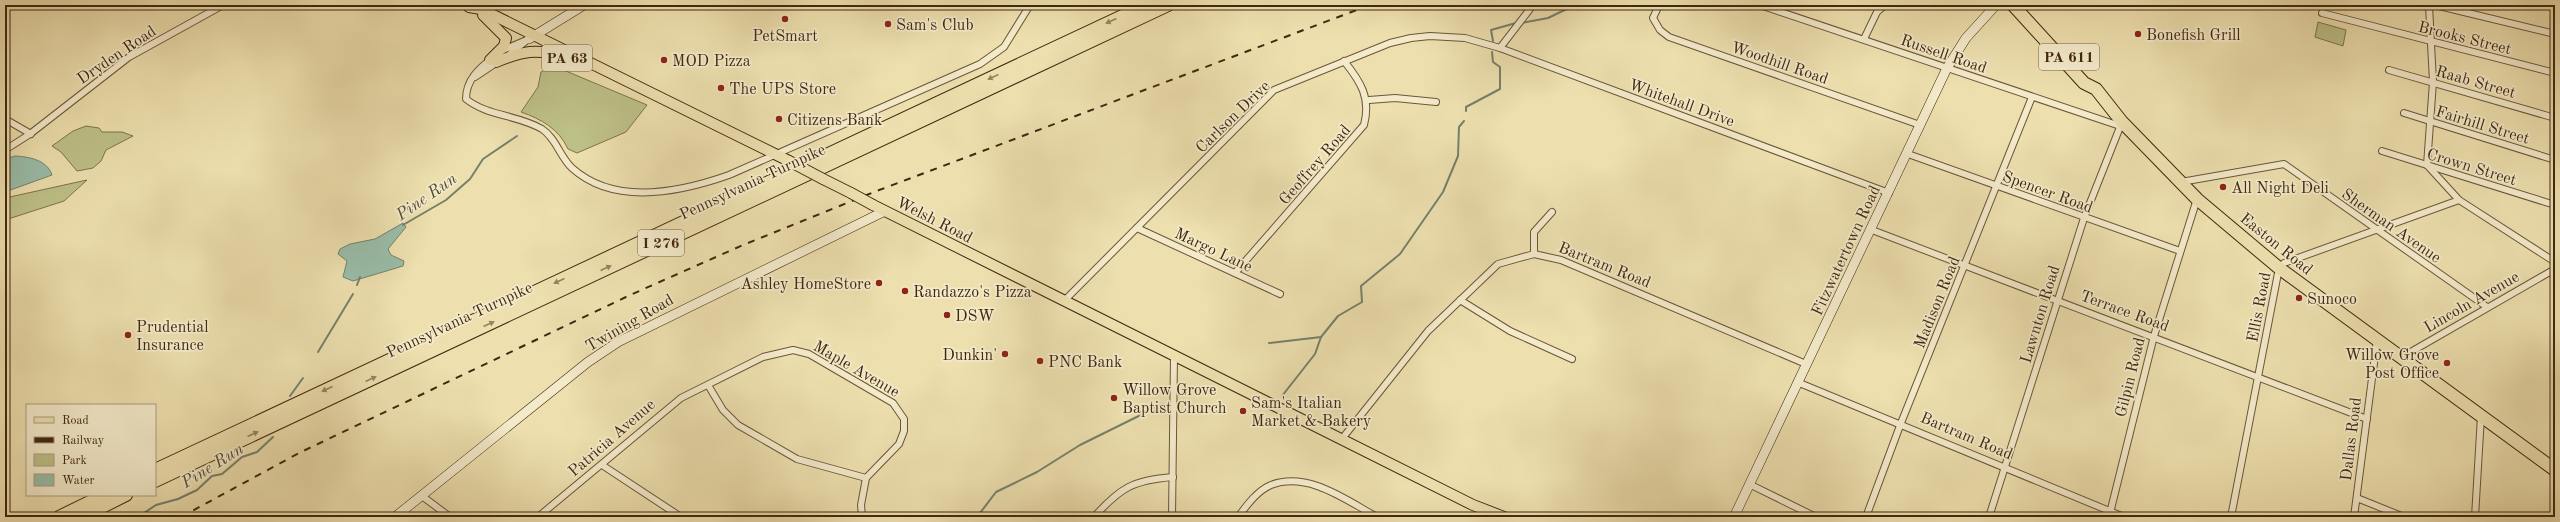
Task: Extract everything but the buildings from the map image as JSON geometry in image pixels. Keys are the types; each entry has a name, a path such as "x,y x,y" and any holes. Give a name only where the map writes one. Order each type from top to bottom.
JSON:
{"highway":[{"name":"Pennsylvania Turnpike","path":"156,470 1146,5"},
{"name":"Pennsylvania Turnpike","path":"156,481 1168,5"},
{"name":"Easton Road","path":"2013,5 2084,83 2096,89"},
{"name":"Easton Road","path":"2022,5 2094,84 2121,124 2197,199 2279,268 2555,470"},
{"path":"59,517 102,496"},
{"path":"82,517 124,496"}],"main road":[{"name":"Welsh Road","path":"466,6 481,9 566,58 611,79 629,83"},
{"name":"Welsh Road","path":"466,6 777,155 873,205 1342,440"},
{"path":"483,15 506,38 504,46 493,61"},
{"path":"493,61 537,49 566,58"},
{"name":"PA 63","path":"1342,440 1473,505 1504,517"},
{"name":"PA 63","path":"1473,505 1484,517"}],"street":[{"name":"Dryden Road","path":"5,150 31,134 100,78 156,40 223,5"},
{"path":"584,5 493,61 471,80 466,94 470,103 477,108 519,118 543,130 554,141 564,159 584,177 598,184 626,192 666,192 692,188 777,155 980,64 1004,47 1030,5"},
{"path":"1500,48 1533,5"},
{"name":"Woodhill Road","path":"1659,5 1653,18 1660,30 1669,37 1920,125"},
{"name":"Russell Road","path":"1760,5 2032,97 2121,124"},
{"path":"1864,39 1877,12 1885,5"},
{"name":"Fitzwatertown Road","path":"1734,517 1751,485 1797,382 1872,230 1947,68 1966,38 1996,5"},
{"path":"2428,5 2432,42 2433,82 2427,165 2459,200 2555,262"},
{"path":"2435,5 2555,34"},
{"name":"Brooks Street","path":"2322,13 2555,73"},
{"name":"Carlson Drive","path":"1064,301 1274,90 1344,61 1411,38 1430,36 1465,38"},
{"name":"Whitehall Drive","path":"1465,38 1500,48 1889,192"},
{"path":"1344,61 1362,84 1369,100 1395,98 1436,102"},
{"name":"Raab Street","path":"2389,70 2555,118"},
{"name":"Madison Road","path":"1866,517 1901,423 2032,97"},
{"name":"Geoffrey Road","path":"1235,273 1357,136 1366,120 1369,100"},
{"name":"Fairhill Street","path":"2404,113 2555,160"},
{"path":"5,119 31,134"},
{"name":"Lawnton Road","path":"1989,517 2084,218 2121,124"},
{"name":"Crown Street","path":"2382,151 2555,205"},
{"name":"Spencer Road","path":"1908,154 2180,251"},
{"name":"Sherman Avenue","path":"2179,182 2284,164 2487,307"},
{"name":"Gilpin Road","path":"2110,514 2154,336 2197,199"},
{"name":"Ellis Road","path":"2231,517 2279,268 2284,262 2459,200"},
{"name":"Twining Road","path":"395,517 588,362 618,342 885,211"},
{"path":"1534,254 1534,232 1552,212"},
{"name":"Margo Lane","path":"1137,228 1280,294"},
{"name":"Terrace Road","path":"1872,230 1964,267 2154,336 2367,419"},
{"name":"Bartram Road","path":"1342,440 1418,343 1460,300 1498,264 1534,254 1561,260 1806,364"},
{"name":"Lincoln Avenue","path":"2402,357 2555,269"},
{"path":"1460,300 1510,331 1572,359"},
{"name":"Dallas Road","path":"2354,517 2367,419 2374,350 2377,340"},
{"name":"Maple Avenue","path":"708,385 763,357 793,350 809,354 893,403 904,419 904,431 895,450 866,478"},
{"path":"1172,517 1174,356"},
{"name":"Bartram Road","path":"1797,382 1901,423 2110,514 2124,517"},
{"path":"708,385 723,410 738,425 797,459 866,478 861,505 862,517"},
{"name":"Patricia Avenue","path":"538,517 602,465 668,406 708,385"},
{"path":"2475,517 2481,416"},
{"path":"602,465 681,517"},
{"path":"1094,517 1117,491 1126,485 1143,480 1173,477"},
{"path":"1238,517 1250,500 1264,488 1282,481 1291,481 1312,484 1377,517"},
{"path":"1751,485 1816,517"},
{"path":"422,496 450,517"},
{"path":"2357,498 2404,517"}],"green space":[{"path":"2318,22 2346,30 2343,46 2315,37"},
{"path":"554,66 647,105 626,132 577,153 568,149 560,136 549,126 536,118 521,112 538,87 541,72"},
{"path":"86,126 99,128 102,132 122,132 133,136 106,150 101,161 93,168 77,171 61,152 52,146 73,131"},
{"path":"87,180 64,201 5,220 5,198"}],"water":[{"path":"15,156 37,160 50,170 52,175 5,192 5,159"},
{"path":"403,223 406,227 388,249 391,255 404,261 403,266 353,281 343,277 347,261 338,254 340,249 350,244 375,239"}],"waterway":[{"path":"1521,23 1548,18 1575,5"},
{"path":"1493,41 1491,30 1516,23"},
{"path":"1466,111 1466,107 1500,89 1500,67 1493,62 1492,52"},
{"path":"1321,337 1338,316 1362,302 1361,286 1400,254 1443,192 1458,156 1459,127 1464,121"},
{"name":"Pine Run","path":"403,225 446,200 470,179 483,159 517,136"},
{"name":"Pine Run","path":"357,285 360,277"},
{"name":"Pine Run","path":"318,352 353,294"},
{"path":"1269,343 1321,337"},
{"path":"1282,396 1315,354 1321,337"},
{"name":"Pine Run","path":"290,396 303,378"},
{"path":"977,517 996,492 1037,472 1080,445 1163,404"},
{"name":"Pine Run","path":"138,517 156,505 178,499 197,490 212,476 222,474 242,457 257,452 273,437"}],"railway":[{"path":"181,517 299,453 628,296 743,245 874,192 1370,5"}],"place":[{"name":"PetSmart","path":"785,19"},
{"name":"Sam's Club","path":"888,24"},
{"name":"Bonefish Grill","path":"2138,34"},
{"name":"MOD Pizza","path":"664,60"},
{"name":"The UPS Store","path":"721,88"},
{"name":"Citizens Bank","path":"779,119"},
{"name":"All Night Deli","path":"2223,187"},
{"name":"Ashley HomeStore","path":"879,283"},
{"name":"Randazzo's Pizza","path":"905,291"},
{"name":"Sunoco","path":"2299,298"},
{"name":"DSW","path":"947,315"},
{"name":"Prudential Insurance","path":"128,335"},
{"name":"Dunkin'","path":"1005,354"},
{"name":"PNC Bank","path":"1040,361"},
{"name":"Willow Grove Post Office","path":"2447,363"},
{"name":"Willow Grove Baptist Church","path":"1114,398"},
{"name":"Sam's Italian Market & Bakery","path":"1243,411"}]}
